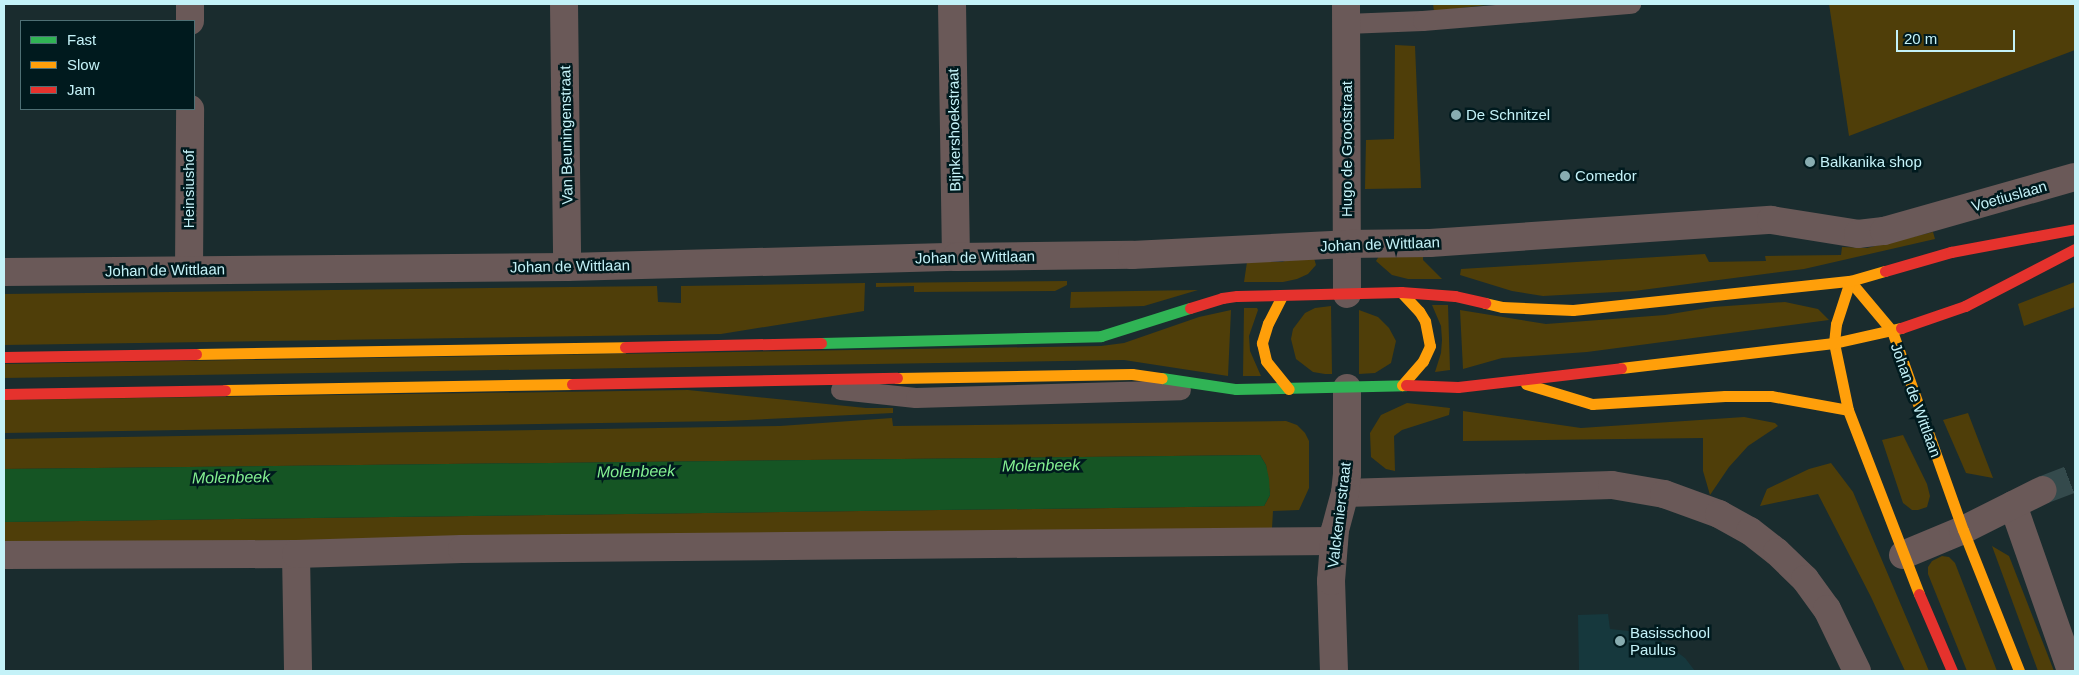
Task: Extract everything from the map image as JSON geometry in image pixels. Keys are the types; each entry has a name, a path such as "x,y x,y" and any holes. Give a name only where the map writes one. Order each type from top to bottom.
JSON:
{"main road":[{"path":"4,357 721,346 1101,336 1222,298 1401,292 1454,296 1502,307 1573,310 1850,281 1951,252 2075,229"},
{"path":"1236,389 1347,388 1402,385 1458,387 1834,343 1892,331 1965,306 2075,249"},
{"path":"1850,281 1836,324 1834,343 1848,410 1903,555 1952,671"},
{"name":"Johan de Wittlaan","path":"1850,281 1892,331 1963,530 2019,671"},
{"path":"1401,292 1419,311 1425,321 1430,346 1423,361 1402,385"},
{"path":"1282,296 1268,323 1262,342 1266,361 1288,389"},
{"path":"4,394 759,381"},
{"path":"1515,381 1592,404 1725,396 1771,396 1848,410"}],"street":[{"name":"Van Beuningenstraat","path":"564,4 567,267"},
{"name":"Bijnkershoekstraat","path":"952,4 956,257"},
{"name":"Hugo de Grootstraat","path":"1346,14 1348,294"},
{"name":"Heinsiushof","path":"189,270 190,110"},
{"name":"Voetiuslaan","path":"1942,215 2075,177"},
{"name":"Johan de Wittlaan","path":"4,272 567,267 956,257 1142,255 1347,244 1430,242 1771,220 1858,234 1884,231 1942,215"},
{"name":"Valckenierstraat","path":"1334,671 1331,581 1337,517 1345,493 1347,474 1347,388"},
{"path":"1345,493 1612,486 1664,494 1719,514 1750,531 1777,552 1805,579 1827,609 1857,671"},
{"path":"1903,555 1963,530 2043,490"},
{"path":"2013,505 2071,671"},
{"path":"4,555 296,554 462,549 1334,540"},
{"path":"296,554 298,671"}],"lane":[{"path":"1346,14 1424,21 1631,4"},
{"path":"759,381 916,398 1236,389"}],"shaded area":[{"path":"1433,4 1487,4 1487,5 1434,11"},
{"path":"1829,4 2075,4 2075,50 1849,136"},
{"path":"1395,45 1415,46 1421,188 1365,189 1366,140 1394,139"},
{"path":"1933,232 1935,239 1804,269 1634,291 1543,296 1512,291 1460,275 1461,269 1705,254 1709,262 1766,261 1765,256 1841,255 1842,247 1867,248"},
{"path":"1423,254 1423,260 1442,279 1408,279 1392,275 1376,261 1379,256"},
{"path":"1314,258 1316,265 1308,274 1297,279 1283,282 1244,282 1247,262 1282,262"},
{"path":"1067,281 1067,285 1055,291 914,292 914,286 876,287 876,283"},
{"path":"2075,282 2075,307 2024,326 2018,304"},
{"path":"865,283 864,311 721,334 4,345 4,294 657,286 658,302 681,303 681,286"},
{"path":"1198,290 1144,306 1070,308 1071,292"},
{"path":"1785,302 1818,309 1829,320 1587,352 1502,358 1463,369 1460,310 1546,324 1665,315 1713,307"},
{"path":"1432,305 1448,305 1450,370 1435,372 1441,353 1442,340 1441,326"},
{"path":"1331,306 1332,374 1313,372 1296,359 1291,339 1293,329 1305,313 1315,308"},
{"path":"1244,308 1257,308 1258,310 1249,336 1250,351 1261,376 1243,376"},
{"path":"1231,310 1228,376 1124,360 4,378 4,364 1101,346 1124,343 1199,317"},
{"path":"1359,310 1378,317 1389,328 1396,341 1391,363 1375,373 1359,374"},
{"path":"688,390 866,408 893,408 893,413 725,421 4,433 4,400"},
{"path":"1407,403 1450,408 1449,415 1402,430 1394,436 1395,471 1386,469 1371,457 1370,433 1381,415"},
{"path":"1463,411 1581,428 1744,417 1775,423 1778,426 1748,446 1729,467 1710,495 1703,471 1703,438 1463,441"},
{"path":"1968,413 1993,478 1966,473 1943,420"},
{"path":"892,418 893,426 1286,421 1297,425 1305,433 1309,441 1309,488 1299,510 1273,511 1272,528 4,544 4,522 1264,506 1270,495 1266,465 1260,455 4,469 4,439 780,426"},
{"path":"1903,435 1927,484 1930,496 1927,507 1918,510 1912,510 1903,503 1882,440"},
{"path":"1831,463 1853,492 1929,671 1905,671 1871,597 1818,494 1760,506 1767,489 1809,469"},
{"path":"1992,546 2009,556 2054,671 2038,671"},
{"path":"1942,556 1949,557 1955,563 1997,671 1967,671 1928,574 1928,567 1932,561"},
{"name":"Basisschool Paulus","path":"1608,614 1610,629 1638,632 1665,643 1685,658 1695,671 1579,671 1578,615"}],"water":[{"name":"Molenbeek","path":"1260,455 1266,465 1269,479 1270,495 1264,506 4,522 4,469"}],"tunnel":[{"path":"2043,490 2075,478"}],"traffic: fast":[{"path":"821,343 1101,336 1190,308"},
{"path":"1162,378 1236,389 1406,385"}],"traffic: slow":[{"path":"1485,303 1502,307 1573,310 1850,281 1885,271"},
{"path":"1850,281 1892,331 1963,530 2019,671"},
{"path":"1850,281 1836,324 1834,343 1848,410 1919,594"},
{"path":"1401,292 1419,311 1425,321 1430,346 1423,361 1402,385"},
{"path":"1282,296 1268,323 1262,343 1266,361 1289,389"},
{"path":"1621,368 1834,343 1901,328"},
{"path":"196,354 625,347"},
{"path":"897,378 1132,374 1162,378"},
{"path":"225,390 572,384"},
{"path":"1526,384 1592,404 1725,396 1771,396 1848,410"}],"traffic: jam":[{"path":"1885,271 1951,252 2075,229"},
{"path":"1901,328 1965,306 2075,249"},
{"path":"1190,308 1222,298 1237,296 1401,292 1455,296 1485,303"},
{"path":"625,347 821,343"},
{"path":"4,357 196,354"},
{"path":"1406,385 1458,387 1621,368"},
{"path":"572,384 897,378"},
{"path":"4,394 225,390"},
{"path":"1919,594 1952,671"}],"place":[{"name":"De Schnitzel","path":"1456,115"},
{"name":"Balkanika shop","path":"1810,162"},
{"name":"Comedor","path":"1565,176"},
{"name":"Basisschool Paulus","path":"1620,641"}]}
